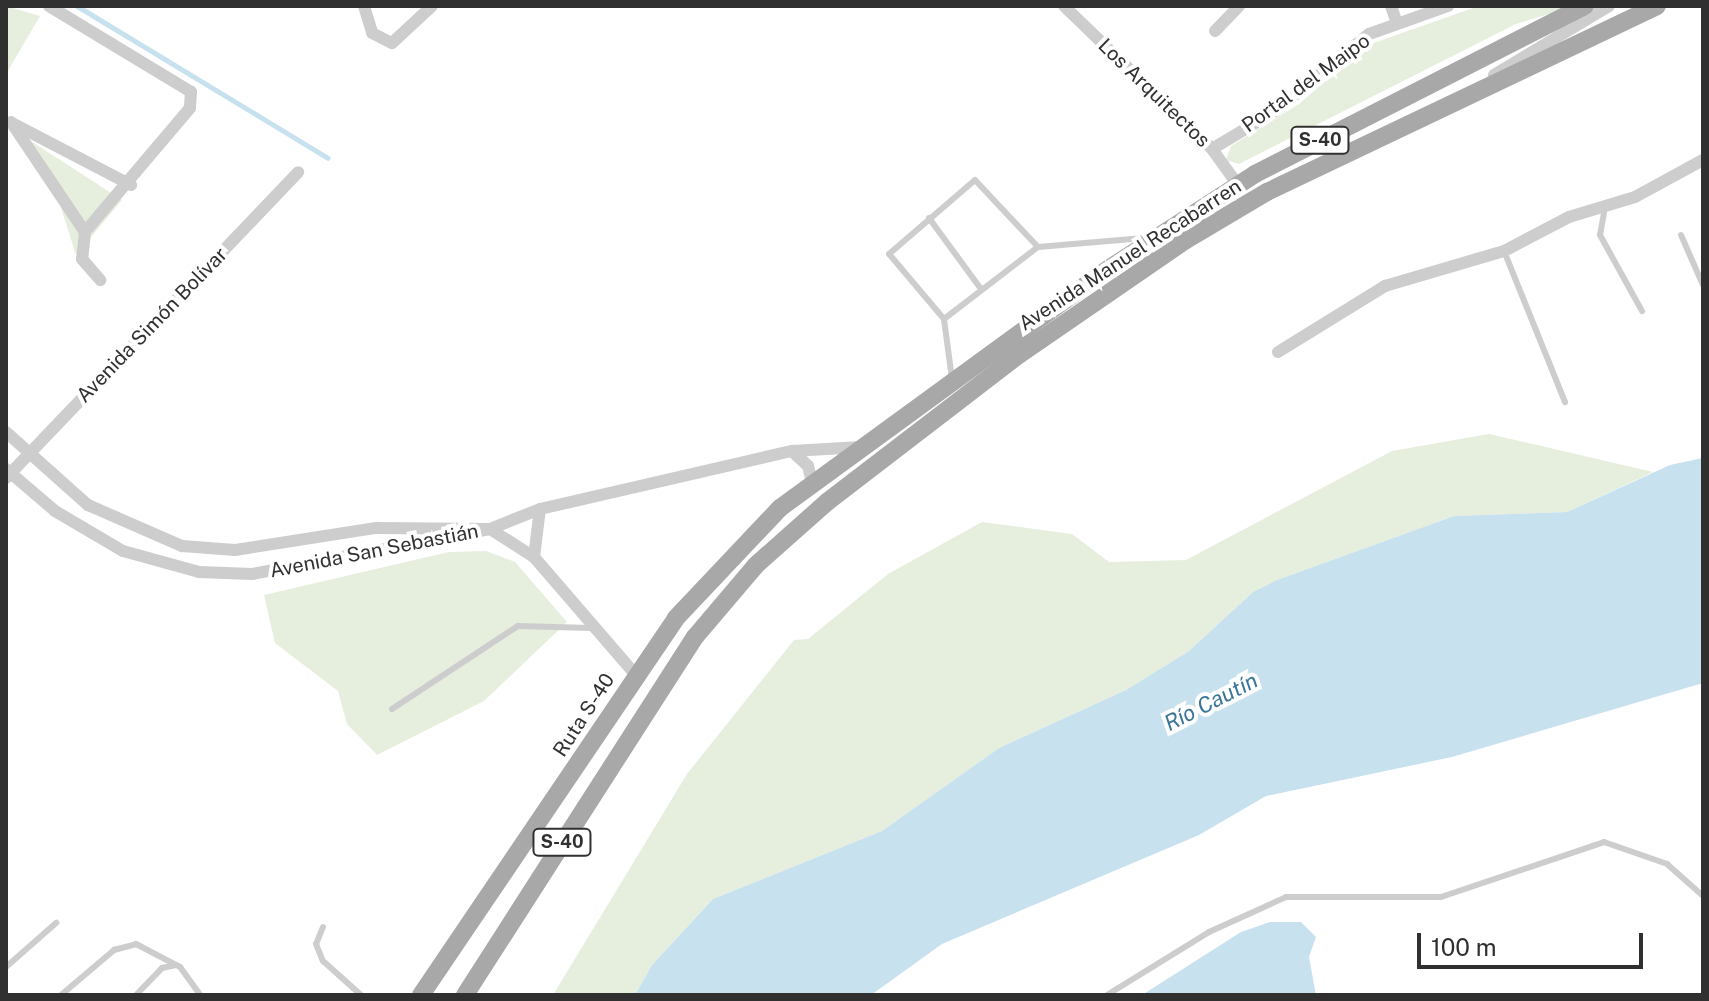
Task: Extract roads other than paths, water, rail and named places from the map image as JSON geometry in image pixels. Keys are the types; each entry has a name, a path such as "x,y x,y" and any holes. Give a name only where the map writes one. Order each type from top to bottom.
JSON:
{"main road":[{"name":"Avenida Manuel Recabarren","path":"812,482 1156,237 1238,185 1585,6"},
{"name":"Avenida Manuel Recabarren","path":"659,689 756,565 827,502 1020,354 1186,240 1267,192 1649,10"},
{"name":"Ruta S-40","path":"421,995 636,675 721,565 812,482"},
{"path":"636,675 659,689"},
{"name":"S-40","path":"465,995 659,689"}],"street":[{"path":"49,6 191,92 190,108 131,185 85,232 82,259 100,280"},
{"path":"364,6 372,33 400,39 432,6"},
{"name":"Los Arquitectos","path":"1064,6 1212,149 1238,185"},
{"path":"1215,31 1239,6"},
{"path":"1391,6 1397,23"},
{"name":"Portal del Maipo","path":"1212,149 1277,110 1332,59 1397,23 1426,10 1448,6"},
{"path":"1448,107 1610,6 1649,10"},
{"path":"8,121 131,185"},
{"path":"8,121 85,232"},
{"path":"1278,352 1385,286 1504,251 1607,203 1635,197 1703,160"},
{"name":"Avenida Simón Bolívar","path":"8,473 298,172"},
{"name":"Avenida San Sebastián","path":"6,432 107,516 182,546 244,549 376,528 490,529"},
{"path":"490,529 540,509 792,451 861,447"},
{"path":"792,451 812,482"},
{"name":"Avenida San Sebastián","path":"8,473 99,540 199,572 252,574 490,529"},
{"path":"534,557 540,509"},
{"path":"490,529 534,557 591,628 636,675"}],"lane":[{"path":"952,381 944,319 890,261 929,218 978,180 1038,247"},
{"path":"1607,203 1600,235 1642,311"},
{"path":"929,218 981,289"},
{"path":"1681,235 1703,285"},
{"path":"944,319 1038,247 1156,237"},
{"path":"1504,251 1565,402"},
{"path":"392,709 518,626 591,628"},
{"path":"1107,995 1209,932 1286,897 1441,897 1604,842 1667,864 1703,896"},
{"path":"6,967 56,923"},
{"path":"323,927 316,944 323,961 361,995"},
{"path":"61,995 128,944 176,965 200,995"},
{"path":"136,995 162,968 176,965"}],"water":[{"name":"Río Cautín","path":"1703,458 1703,683 1452,757 1266,796 1199,835 942,944 871,995 635,995 652,965 713,899 882,831 999,748 1126,690 1189,651 1253,592 1277,580 1454,516 1567,512 1670,465"},
{"path":"1270,922 1301,922 1316,937 1309,957 1316,995 1142,995 1241,932"}],"waterway":[{"path":"77,6 328,158"}]}
